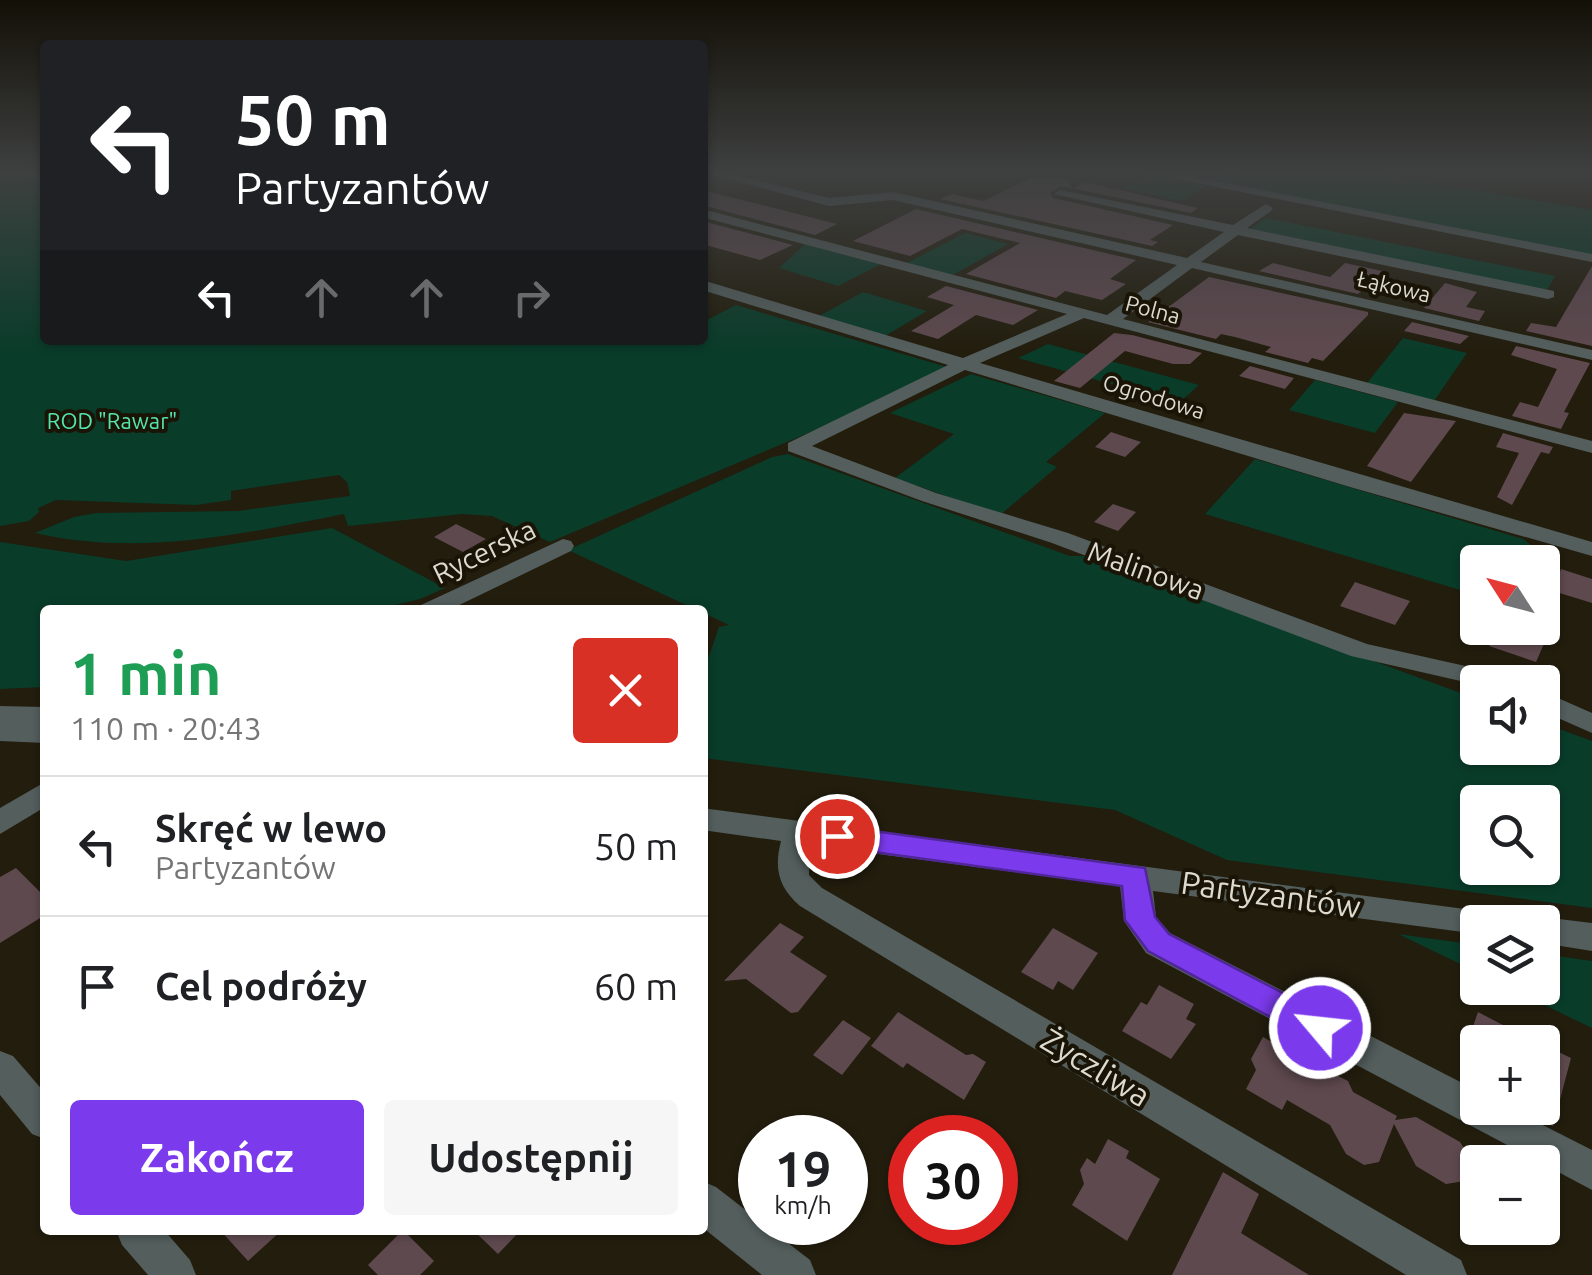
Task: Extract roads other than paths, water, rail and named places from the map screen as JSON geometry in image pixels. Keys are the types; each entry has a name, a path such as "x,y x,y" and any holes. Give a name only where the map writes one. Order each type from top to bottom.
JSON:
{"street":[{"name":"Polna","path":"771,232 1592,447"},
{"name":"Łąkowa","path":"1050,232 1592,354"},
{"path":"1109,321 1234,232"},
{"path":"1237,232 1548,294"},
{"path":"1455,232 1592,258"},
{"name":"Ogrodowa","path":"708,287 1319,472 1592,549"},
{"path":"964,364 1081,314"},
{"name":"Malinowa","path":"964,364 794,447 929,498 1060,538 1360,650 1460,673"},
{"name":"Rycerska","path":"440,605 563,546"},
{"path":"1560,709 1592,724"},
{"path":"0,714 40,716"},
{"path":"0,732 40,734"},
{"path":"0,823 40,796"},
{"name":"Partyzantów","path":"708,820 1460,919"},
{"name":"Życzliwa","path":"798,832 790,868 799,888 811,897 1446,1275"},
{"path":"1135,876 1140,920 1158,942 1592,1171"},
{"path":"1560,933 1592,937"},
{"path":"0,1068 40,1115"},
{"path":"708,1205 795,1275"},
{"path":"141,1235 174,1275"}],"park label":[{"name":"ROD \"Rawar\"","path":"112,420"}]}
